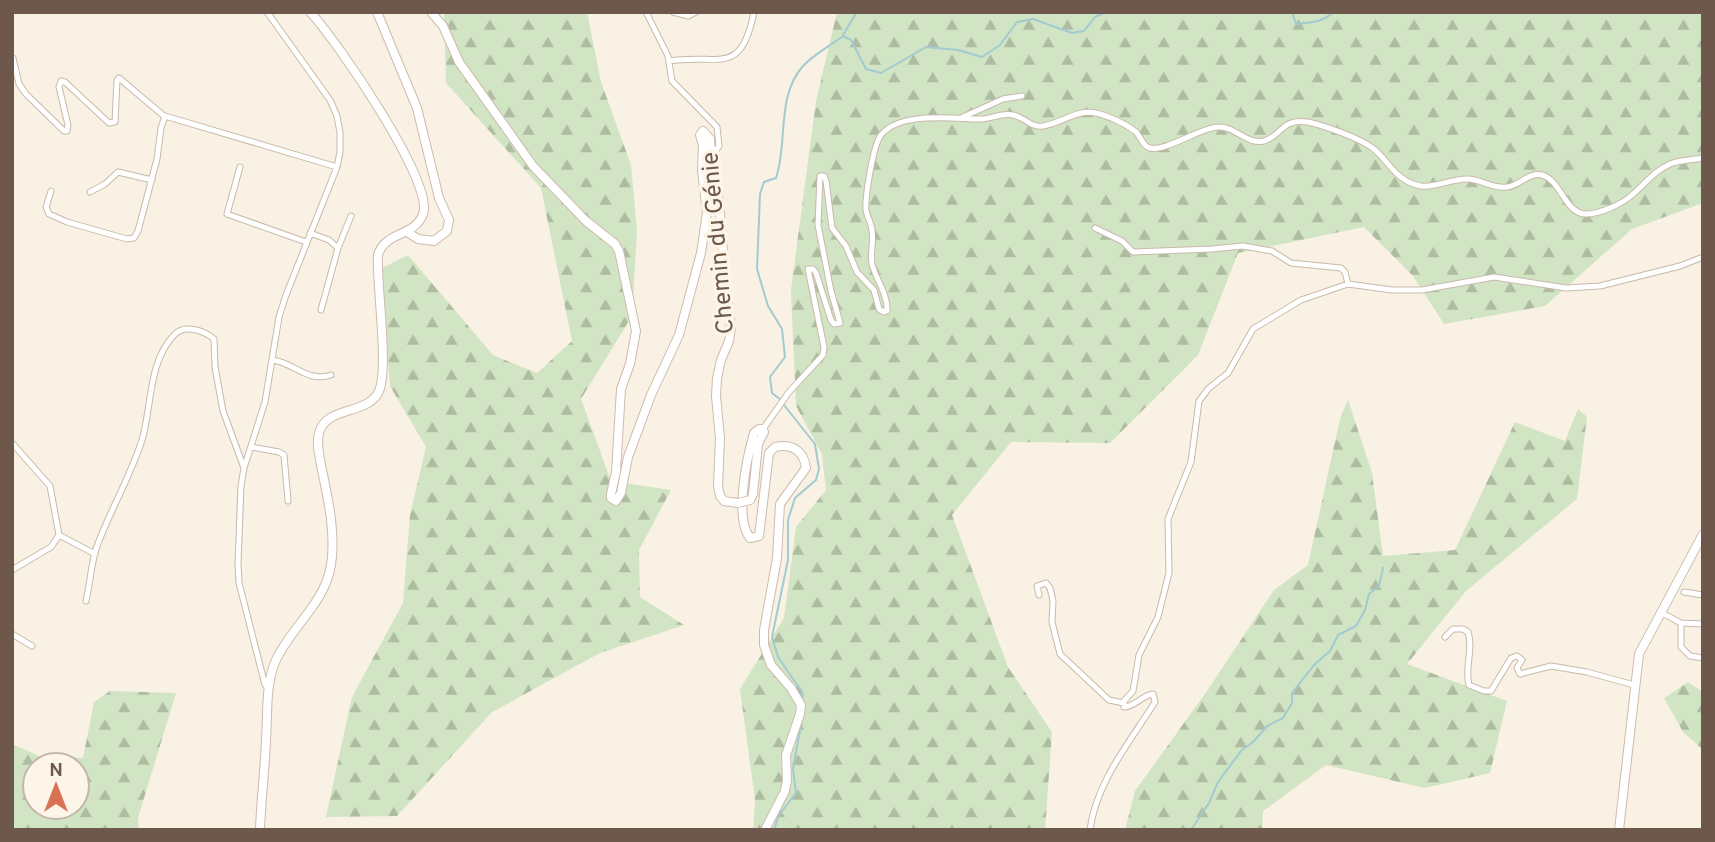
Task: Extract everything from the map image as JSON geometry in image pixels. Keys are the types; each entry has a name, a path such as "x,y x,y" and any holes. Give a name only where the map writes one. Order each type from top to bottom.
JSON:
{"street":[{"path":"267,12 333,107 341,141 337,167 294,270 279,317 265,402 244,468 239,583 265,685 270,687"},
{"path":"261,830 270,687 275,661 315,604 330,573 333,545 319,451 320,430 330,418 367,404 378,393 382,382 382,361 378,255 385,242 407,232 425,211 421,189 384,117 310,12"},
{"path":"377,12 399,69 418,108 439,198 449,220 447,230 434,241 418,239 407,232"},
{"name":"Chemin du Génie","path":"431,12 443,26 459,62 533,166 586,221 615,244 619,251 636,331 621,390 617,472 611,494 611,498 616,501 621,493 628,457 651,396 677,342 701,253 707,213 700,135 704,131 710,139 712,175 718,196 722,237 721,283 728,304 731,328 717,378 720,438 718,486 724,501 737,503 750,500 753,494 758,444 768,419 823,355 824,347 808,269 813,269 816,273 831,320 837,325 841,320 831,291 818,225 819,177 825,177 832,228 846,246 857,272 874,290 879,309 884,312 888,308 872,263 872,228 866,210 876,142 885,131 899,122 963,117 988,119 1008,114 1040,127 1076,114 1098,114 1125,125 1136,132 1145,146 1153,149 1218,127 1227,128 1253,141 1263,141 1289,123 1304,122 1365,144 1407,182 1432,186 1451,180 1470,179 1493,186 1508,187 1533,175 1544,176 1553,183 1574,210 1585,214 1605,209 1631,196 1649,177 1671,164 1703,158"},
{"path":"646,12 666,50 672,81 717,127 719,146 711,157"},
{"path":"673,12 688,16 696,12"},
{"path":"669,61 729,59 741,51 746,43 754,12"},
{"path":"13,58 19,85 64,131 67,131 68,125 59,87 61,80 109,124 115,122 119,78 164,116 190,121 337,167"},
{"path":"963,117 1003,99 1022,96"},
{"path":"51,191 46,207 48,214 127,239 134,238 152,180 164,116"},
{"path":"240,167 227,214 306,242"},
{"path":"90,191 105,184 118,172 152,180"},
{"path":"321,310 338,248 351,216"},
{"path":"1095,228 1122,241 1132,251 1243,246 1272,251 1291,262 1340,268 1345,272 1348,285"},
{"path":"310,233 329,240 338,248"},
{"path":"1124,703 1133,691 1139,655 1158,617 1169,573 1168,519 1191,462 1199,401 1209,388 1228,373 1253,329 1286,307 1348,285 1422,290 1494,277 1566,288 1600,286 1680,266 1703,257"},
{"path":"86,601 95,554 142,438 158,362 172,337 179,331 197,331 214,339 215,367 223,411 244,468"},
{"path":"273,360 290,364 306,375 331,375"},
{"path":"763,429 754,433 745,476 743,515 750,538 759,536 769,453 775,447 793,447 802,454 806,468 780,504 777,558 764,630 764,645 771,665 792,688 801,705 786,755 785,791 765,830"},
{"path":"12,443 50,486 60,535 51,547 12,570"},
{"path":"251,447 284,455 288,500"},
{"path":"1619,830 1634,685 1642,646 1703,534"},
{"path":"60,535 95,554"},
{"path":"1039,595 1037,586 1046,583 1053,601 1051,614 1060,654 1110,700 1124,703 1124,706 1128,707 1149,695 1156,698 1101,788 1090,830"},
{"path":"1684,592 1703,595"},
{"path":"1660,612 1681,623 1703,624"},
{"path":"1681,623 1681,647 1690,656 1703,658"},
{"path":"1445,637 1453,629 1468,632 1471,643 1467,678 1469,685 1484,691 1491,691 1511,657 1517,656 1522,660 1517,668 1520,674 1538,667 1550,666 1587,672 1634,685"},
{"path":"12,634 32,646"}],"green space":[{"path":"444,12 587,12 601,82 631,165 637,231 632,316 581,399 611,481 671,490 639,550 640,597 684,625 600,653 492,712 397,816 326,817 352,697 403,603 410,515 426,447 390,386 382,268 408,255 493,355 537,373 572,341 541,188 446,83"},
{"path":"837,12 1703,12 1703,203 1632,229 1545,306 1444,324 1413,276 1364,227 1238,253 1198,355 1110,443 1011,442 952,515 1008,667 1052,732 1045,830 753,830 755,800 740,689 784,618 796,527 826,490 822,454 796,406 791,290 816,101"},
{"path":"1348,400 1372,473 1383,556 1455,550 1515,422 1565,441 1578,409 1587,417 1577,499 1466,591 1407,664 1507,701 1490,773 1425,788 1326,765 1263,811 1262,830 1125,830 1135,791 1207,691 1274,590 1308,565 1340,419"},
{"path":"1688,682 1703,692 1703,750 1683,732 1664,698"},
{"path":"110,691 176,693 138,818 139,830 12,830 12,744 28,751 21,751 21,821 91,821 91,751 84,751 94,702"}],"waterway":[{"path":"843,35 857,12"},
{"path":"781,400 772,393 770,377 785,357 782,329 768,306 757,269 760,194 764,182 776,178 789,91 803,66 843,36 851,40 866,69 881,73 926,47 958,50 982,57 1000,45 1017,22 1033,19 1072,33 1084,31 1095,17 1106,12"},
{"path":"1292,12 1296,24 1321,20 1333,12"},
{"path":"784,405 815,444 819,469 816,480 795,498 788,520 788,560 772,637 778,657 802,692 803,702"},
{"path":"1191,830 1209,803 1218,782 1241,751 1267,726 1283,718 1292,703 1292,693 1314,665 1330,651 1338,635 1356,626 1365,610 1369,594 1379,586 1383,568"},
{"path":"774,830 779,815 796,793 793,769 804,708"}]}
